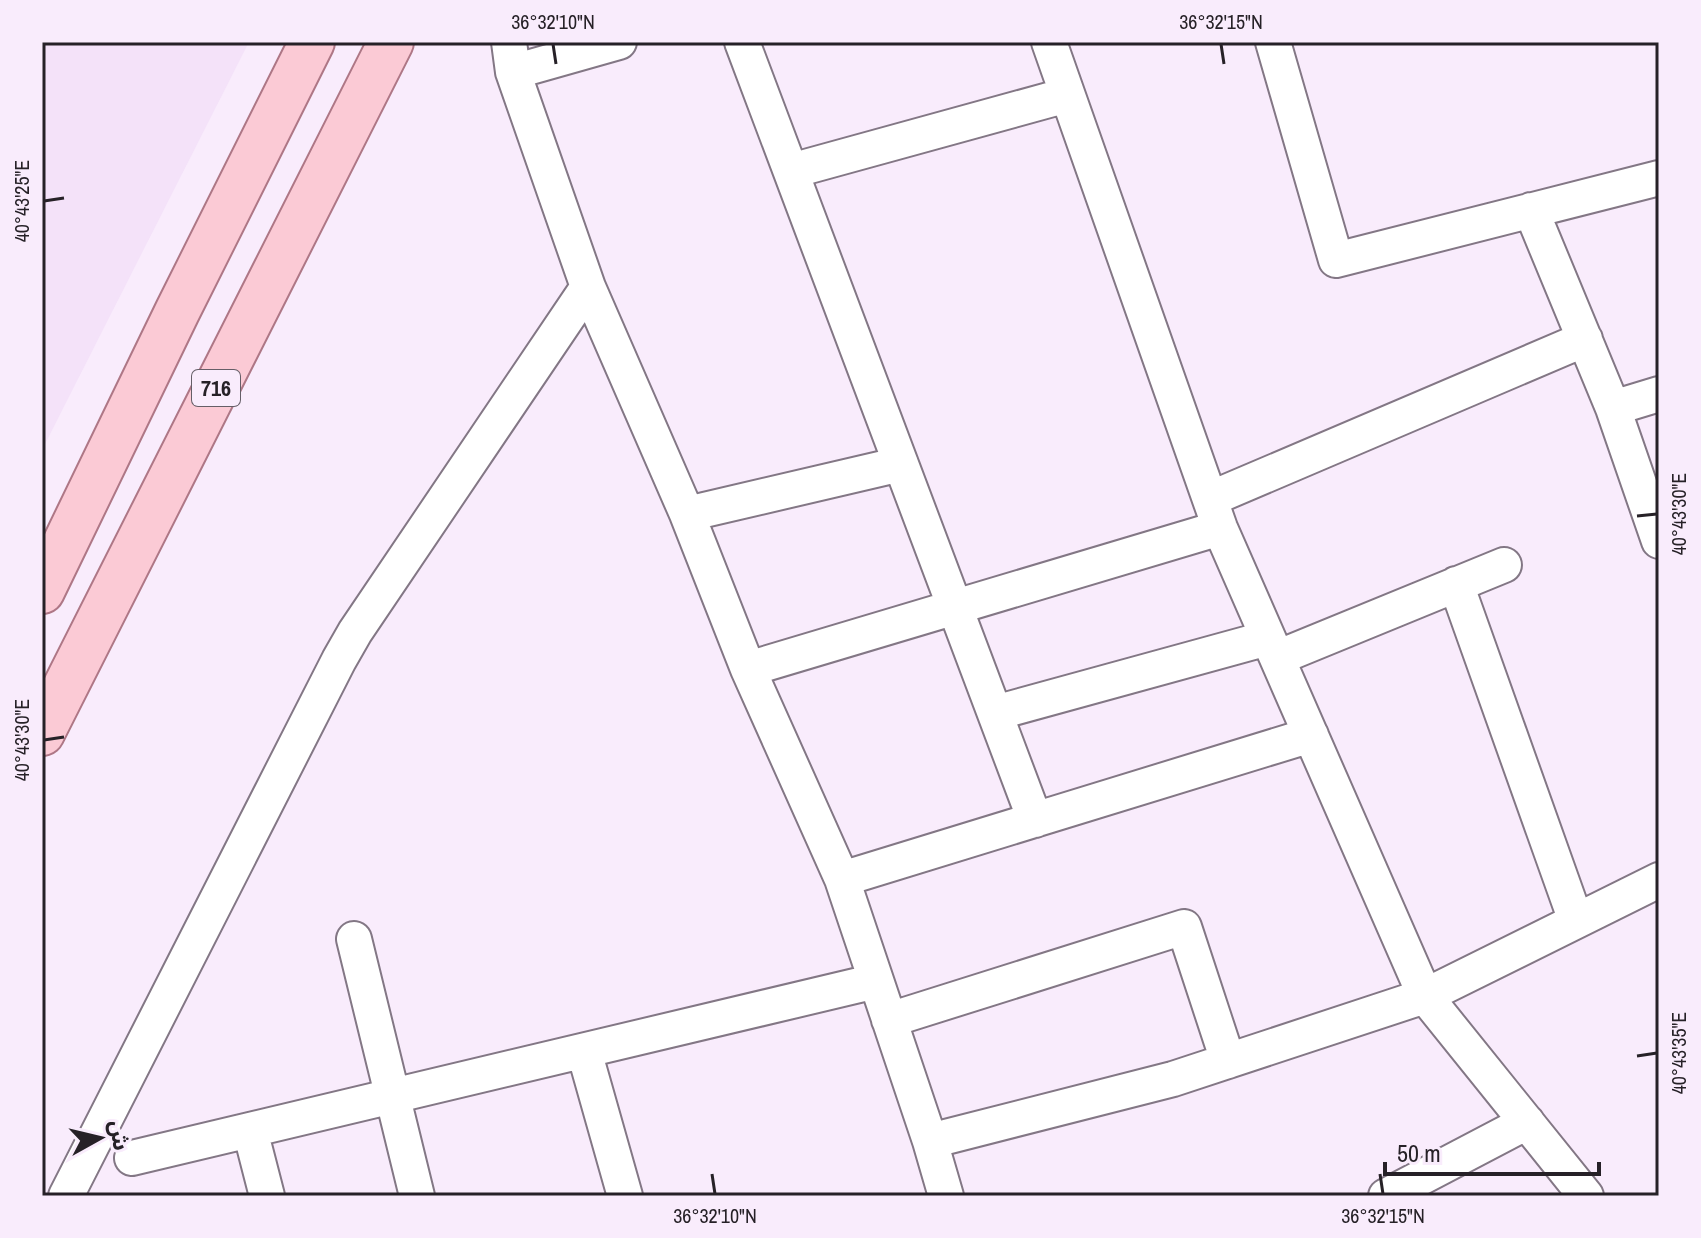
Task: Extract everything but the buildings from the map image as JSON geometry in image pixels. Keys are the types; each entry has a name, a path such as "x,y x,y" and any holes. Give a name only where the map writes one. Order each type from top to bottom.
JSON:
{"main road":[{"path":"42,591 312,42"},
{"name":"716","path":"42,733 391,42"}],"street":[{"path":"619,42 511,57 588,287 687,514 748,669 842,879 946,1196"},
{"path":"742,42 1035,820"},
{"path":"1049,42 1215,514 1425,996 1586,1196"},
{"path":"1273,42 1336,260 1659,178"},
{"path":"791,171 1067,95"},
{"path":"1531,210 1613,408 1659,541"},
{"path":"66,1196 355,632 588,287"},
{"path":"748,669 955,607 1215,514 1585,339"},
{"path":"1613,408 1659,394"},
{"path":"687,514 901,464"},
{"path":"995,713 1273,648 1504,565"},
{"path":"1456,584 1576,921"},
{"path":"842,879 1311,735"},
{"path":"930,1141 1173,1079 1425,996 1659,880"},
{"path":"889,1020 1184,927 1228,1061"},
{"path":"354,939 417,1196"},
{"path":"132,1158 876,981"},
{"path":"584,1051 625,1196"},
{"path":"1386,1196 1527,1122"},
{"path":"250,1130 267,1196"}],"shaded area":[{"path":"42,42 249,42 42,450"}]}
